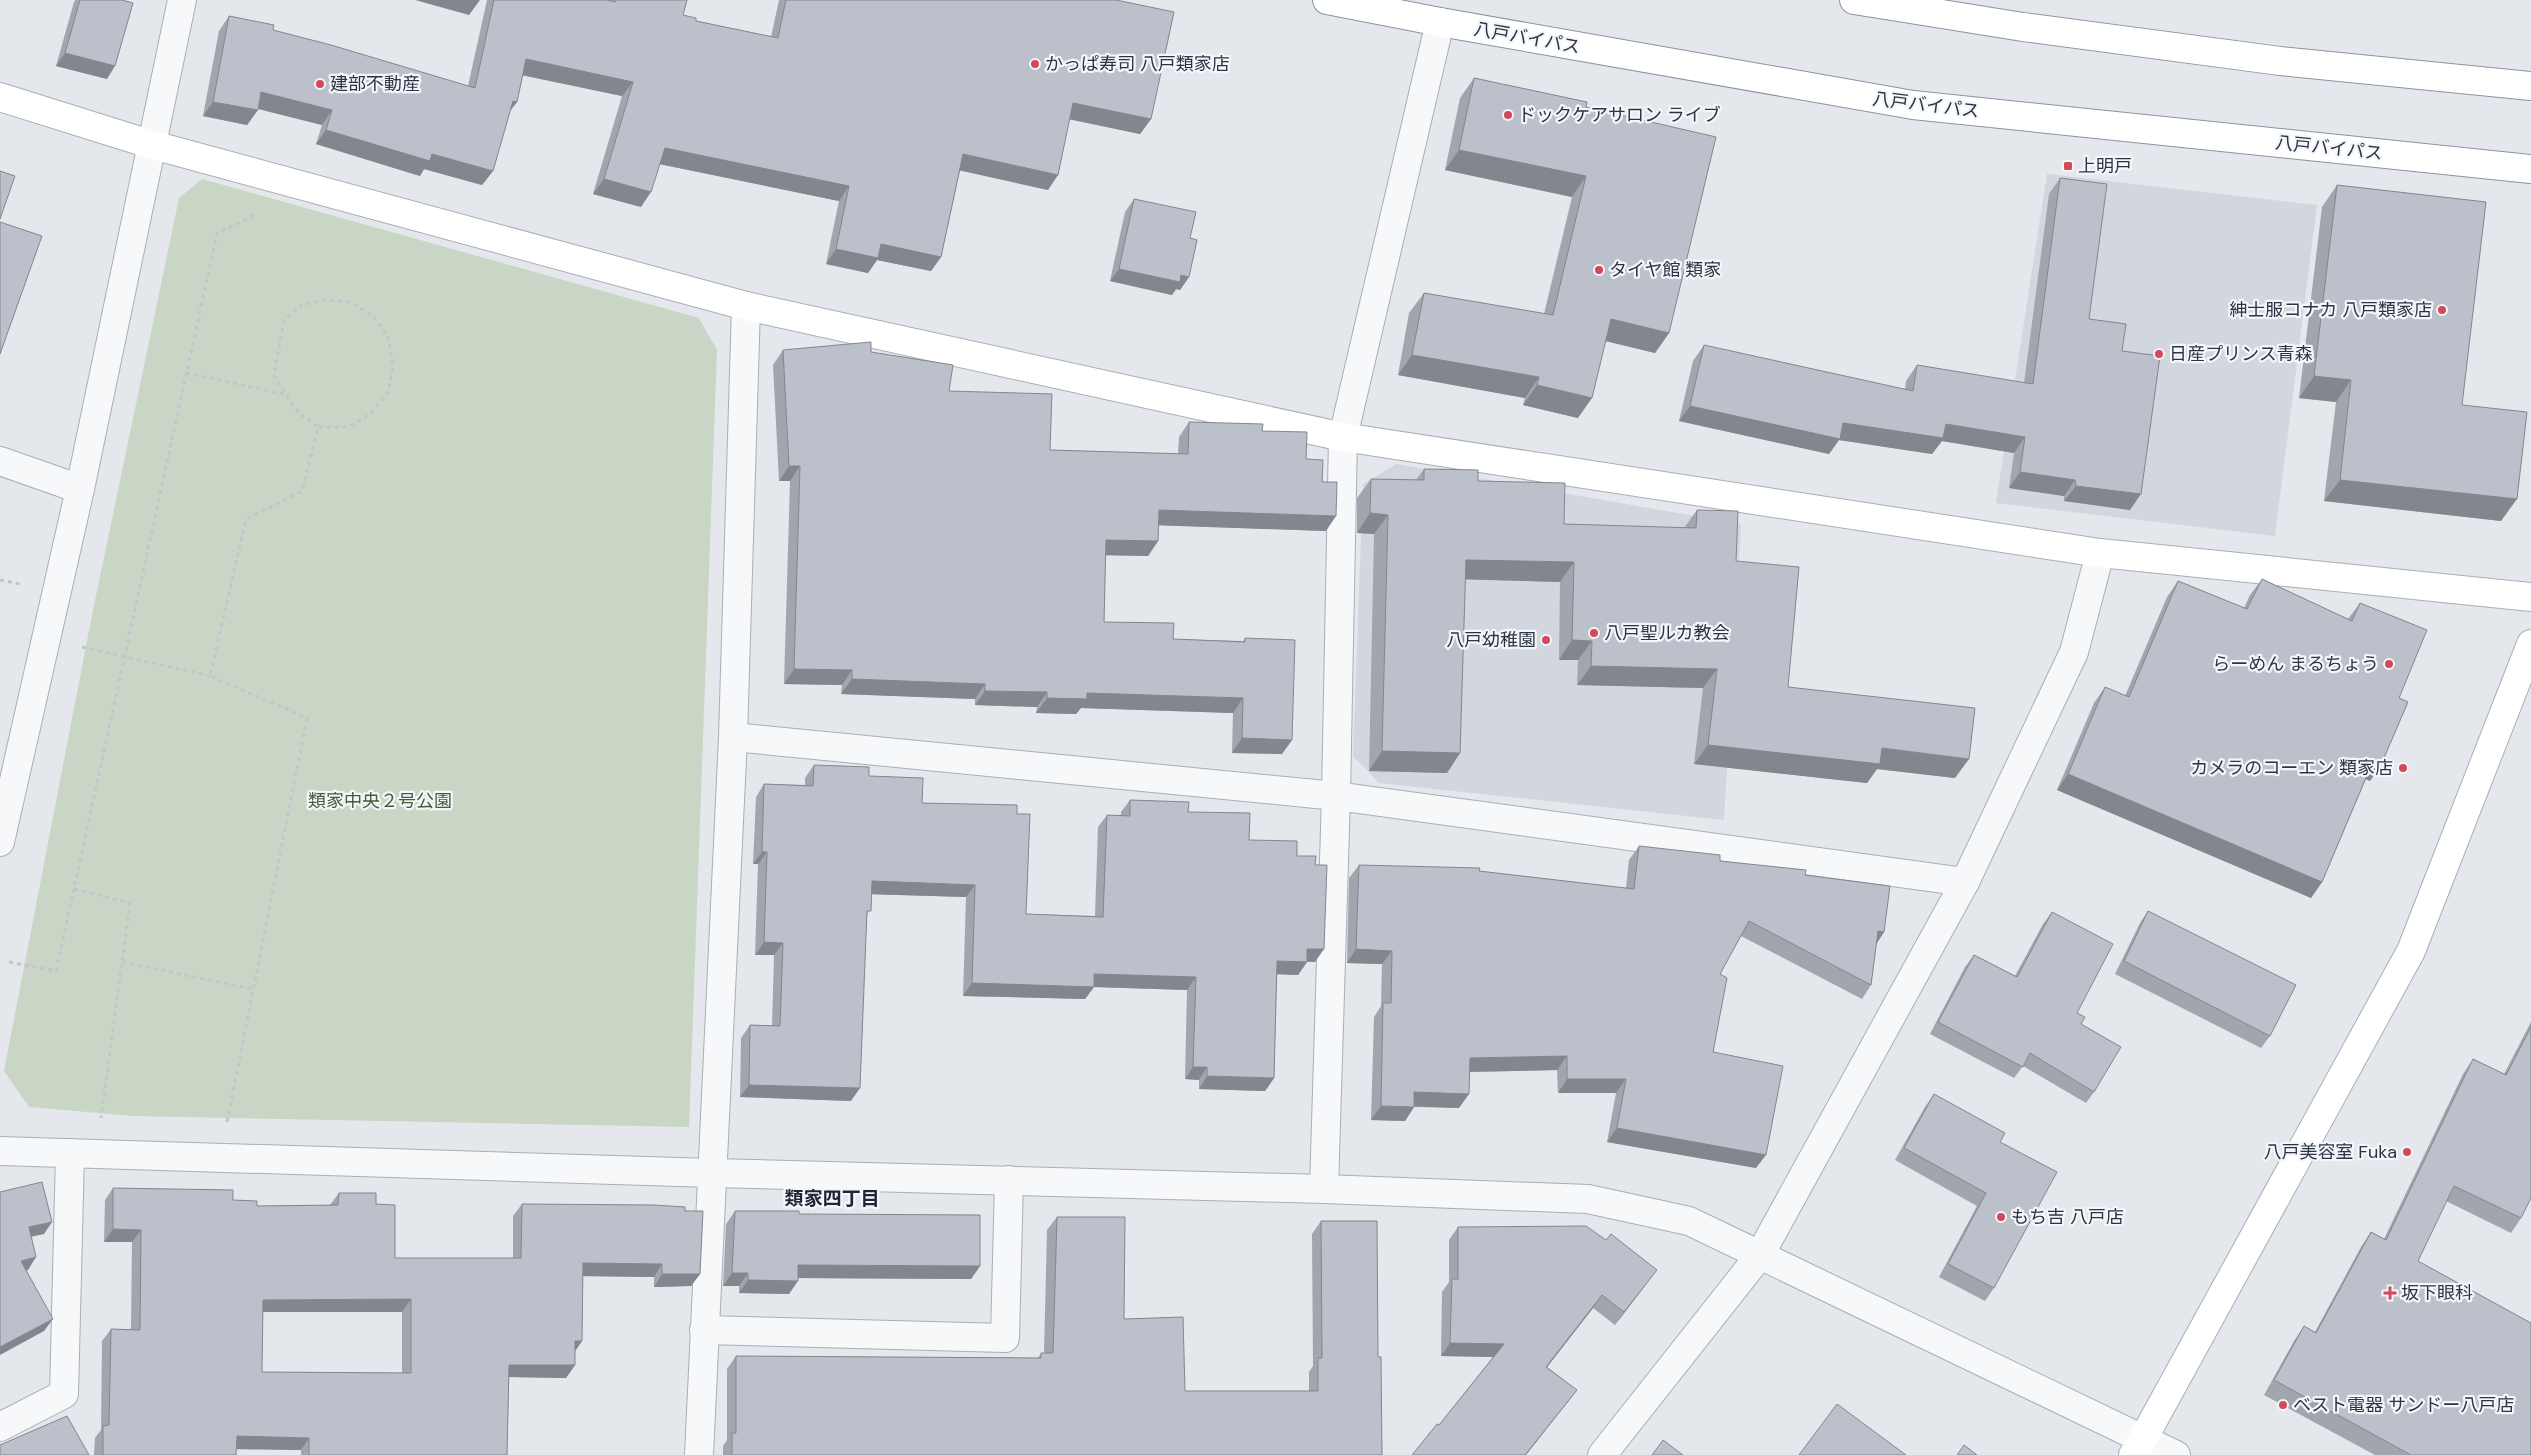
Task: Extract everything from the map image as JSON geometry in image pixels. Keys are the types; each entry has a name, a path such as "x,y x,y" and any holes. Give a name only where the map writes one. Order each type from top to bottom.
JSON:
{"main road":[{"name":"八戸バイパス","path":"1327,0 1440,22 1913,105 2531,168"},
{"path":"1854,0 2022,27 2260,58 2531,86"},
{"path":"0,97 153,145 746,306 1344,437 2100,553 2531,596"},
{"path":"2138,1447 2411,951 2531,644"}],"street":[{"path":"0,842 80,489 182,0"},
{"path":"1324,1189 1336,796 1344,437 1440,22"},
{"path":"699,1455 733,737 746,306"},
{"path":"0,461 80,489"},
{"path":"1602,1455 1760,1255 1964,882 2074,652 2100,553"},
{"path":"733,737 1336,796 1964,882"},
{"path":"0,1151 712,1173 1324,1189 1588,1199 1690,1221 2138,1447 2176,1455"},
{"path":"0,1427 64,1394 70,1153"},
{"path":"704,1330 1004,1338 1009,1180"}],"path":[{"path":"9,962 56,971 217,233 252,217 274,178"},
{"path":"323,300 350,302 372,315 388,336 393,366 388,392 370,414 348,426 318,427 300,414 274,375 284,320 302,305 323,300"},
{"path":"186,372 285,394"},
{"path":"210,676 246,519 302,491 318,427"},
{"path":"0,580 25,584"},
{"path":"75,645 124,658 210,676 308,718 224,1132"},
{"path":"74,889 130,903 100,1126"},
{"path":"122,962 253,989"}],"shaded area":[{"name":"日産プリンス青森","path":"2047,174 2317,205 2275,536 1996,503"},
{"name":"八戸幼稚園","path":"1396,464 1741,524 1724,820 1379,783 1353,756 1363,484"}],"green space":[{"name":"類家中央２号公園","path":"202,179 699,318 717,350 689,1127 133,1116 29,1107 4,1071 92,615 179,198"}],"building":[{"path":"80,0 122,0 133,3 115,66 65,53"},
{"path":"494,0 607,0 615,2 615,0 687,0 683,15 696,18 696,21 778,38 786,0 1116,0 1174,12 1151,119 1073,103 1058,175 963,154 941,257 881,244 878,258 836,249 849,186 665,148 651,192 604,179 633,82 526,59 517,102 513,101 493,171 432,154 430,161 326,130 332,110 261,92 258,110 213,102 229,16 274,25 273,30 331,45 475,88"},
{"path":"1474,78 1587,102 1586,107 1716,137 1669,333 1611,319 1592,398 1537,385 1539,377 1412,355 1424,293 1553,315 1586,176 1459,150"},
{"path":"0,171 15,176 0,219"},
{"path":"2060,178 2107,184 2089,319 2126,324 2122,351 2160,356 2141,494 2076,486 2075,480 2020,472 2025,437 1946,424 1943,438 1843,423 1840,439 1690,406 1704,345 1913,391 1917,365 2033,384"},
{"path":"2337,185 2486,202 2462,405 2527,412 2517,499 2340,480 2351,380 2314,376"},
{"path":"1134,199 1196,212 1190,238 1197,240 1189,277 1181,275 1180,282 1119,269"},
{"path":"0,222 42,236 0,354"},
{"path":"871,342 871,352 953,365 949,391 1052,394 1050,450 1188,454 1189,422 1263,424 1262,431 1307,432 1306,459 1323,460 1322,482 1337,482 1336,516 1159,510 1158,541 1106,540 1104,622 1174,623 1173,639 1245,642 1245,638 1295,640 1292,740 1242,738 1243,698 1087,693 1087,699 1047,698 1047,692 985,691 985,684 852,679 852,670 794,669 800,466 789,466 783,350"},
{"path":"1424,469 1478,470 1478,481 1565,483 1564,524 1696,528 1697,510 1738,511 1736,561 1799,567 1788,687 1975,708 1969,759 1882,748 1880,764 1708,745 1717,669 1591,666 1592,641 1572,640 1574,562 1466,560 1460,753 1382,751 1388,515 1370,513 1371,479 1424,480"},
{"path":"2262,579 2352,621 2360,603 2427,630 2399,698 2408,702 2381,765 2373,761 2322,882 2068,774 2105,687 2129,697 2178,581 2247,609"},
{"path":"814,765 869,767 869,776 923,778 922,803 1017,805 1017,814 1030,814 1026,914 1103,917 1107,815 1130,816 1130,800 1189,802 1188,812 1250,813 1249,840 1297,841 1297,856 1316,856 1315,865 1327,865 1324,949 1307,949 1307,962 1277,961 1274,1078 1207,1076 1207,1067 1193,1067 1196,977 1094,974 1094,987 972,983 975,885 872,881 871,911 867,911 860,1088 749,1085 750,1025 780,1026 783,943 764,942 767,852 762,852 764,784 813,786"},
{"path":"1639,846 1720,855 1720,861 1806,870 1805,875 1890,886 1884,932 1878,931 1871,985 1749,921 1720,974 1727,978 1713,1052 1783,1066 1766,1155 1617,1128 1626,1079 1567,1079 1567,1056 1470,1058 1469,1094 1414,1092 1414,1107 1381,1106 1383,1003 1391,1003 1392,951 1356,949 1359,865 1480,868 1479,871 1634,889"},
{"path":"2148,911 2296,985 2270,1036 2124,961"},
{"path":"2052,912 2113,944 2077,1013 2085,1017 2081,1024 2121,1047 2094,1092 2030,1053 2023,1067 1938,1022 1974,955 2017,977"},
{"path":"2531,1027 2531,1198 2521,1218 2454,1186 2418,1261 2531,1323 2531,1455 2411,1455 2274,1380 2304,1326 2316,1333 2371,1232 2386,1240 2473,1059 2506,1075"},
{"path":"1934,1094 2005,1133 2000,1142 2057,1172 1994,1288 1948,1264 1986,1193 1904,1148"},
{"path":"42,1182 52,1222 29,1227 36,1257 21,1261 53,1319 0,1347 0,1192"},
{"path":"113,1188 233,1190 233,1200 257,1201 257,1206 338,1205 339,1193 376,1193 376,1204 395,1205 395,1258 521,1258 522,1204 654,1205 685,1207 685,1211 703,1211 700,1274 662,1274 662,1264 583,1263 582,1341 575,1341 575,1365 509,1365 507,1455 309,1455 309,1438 237,1436 236,1455 103,1455 103,1426 109,1425 111,1329 140,1330 141,1230 113,1229","holes":["411,1299 411,1373 262,1372 263,1300"]},
{"path":"735,1211 799,1211 799,1214 980,1215 980,1266 798,1265 798,1281 748,1280 748,1273 732,1273"},
{"path":"1057,1217 1125,1217 1124,1319 1183,1317 1185,1391 1318,1391 1318,1358 1322,1358 1321,1221 1377,1221 1378,1357 1381,1357 1382,1455 732,1455 732,1433 736,1433 736,1356 1041,1358 1041,1353 1053,1353"},
{"path":"1586,1226 1606,1240 1611,1234 1657,1270 1624,1312 1602,1295 1546,1367 1577,1390 1525,1455 1412,1455 1437,1424 1439,1425 1504,1344 1450,1343 1452,1279 1458,1279 1458,1227"},
{"path":"1837,1404 1906,1455 1799,1455"},
{"path":"67,1416 89,1455 0,1455 0,1445"},
{"path":"1663,1440 1683,1455 1652,1455"},
{"path":"1964,1445 1977,1455 1957,1455"}],"place":[{"name":"かっぱ寿司 八戸類家店","path":"1035,64"},
{"name":"建部不動産","path":"320,84"},
{"name":"ドックケアサロン ライブ","path":"1508,115"},
{"name":"上明戸","path":"2068,166"},
{"name":"タイヤ館 類家","path":"1599,270"},
{"name":"紳士服コナカ 八戸類家店","path":"2442,310"},
{"name":"日産プリンス青森","path":"2159,354"},
{"name":"八戸聖ルカ教会","path":"1594,633"},
{"name":"八戸幼稚園","path":"1546,640"},
{"name":"らーめん まるちょう","path":"2389,664"},
{"name":"カメラのコーエン 類家店","path":"2403,768"},
{"name":"八戸美容室 Fuka","path":"2407,1152"},
{"name":"もち吉 八戸店","path":"2001,1217"},
{"name":"坂下眼科","path":"2390,1293"},
{"name":"ベスト電器 サンドー八戸店","path":"2283,1405"}],"district":[{"name":"類家四丁目","path":"832,1198"}]}
